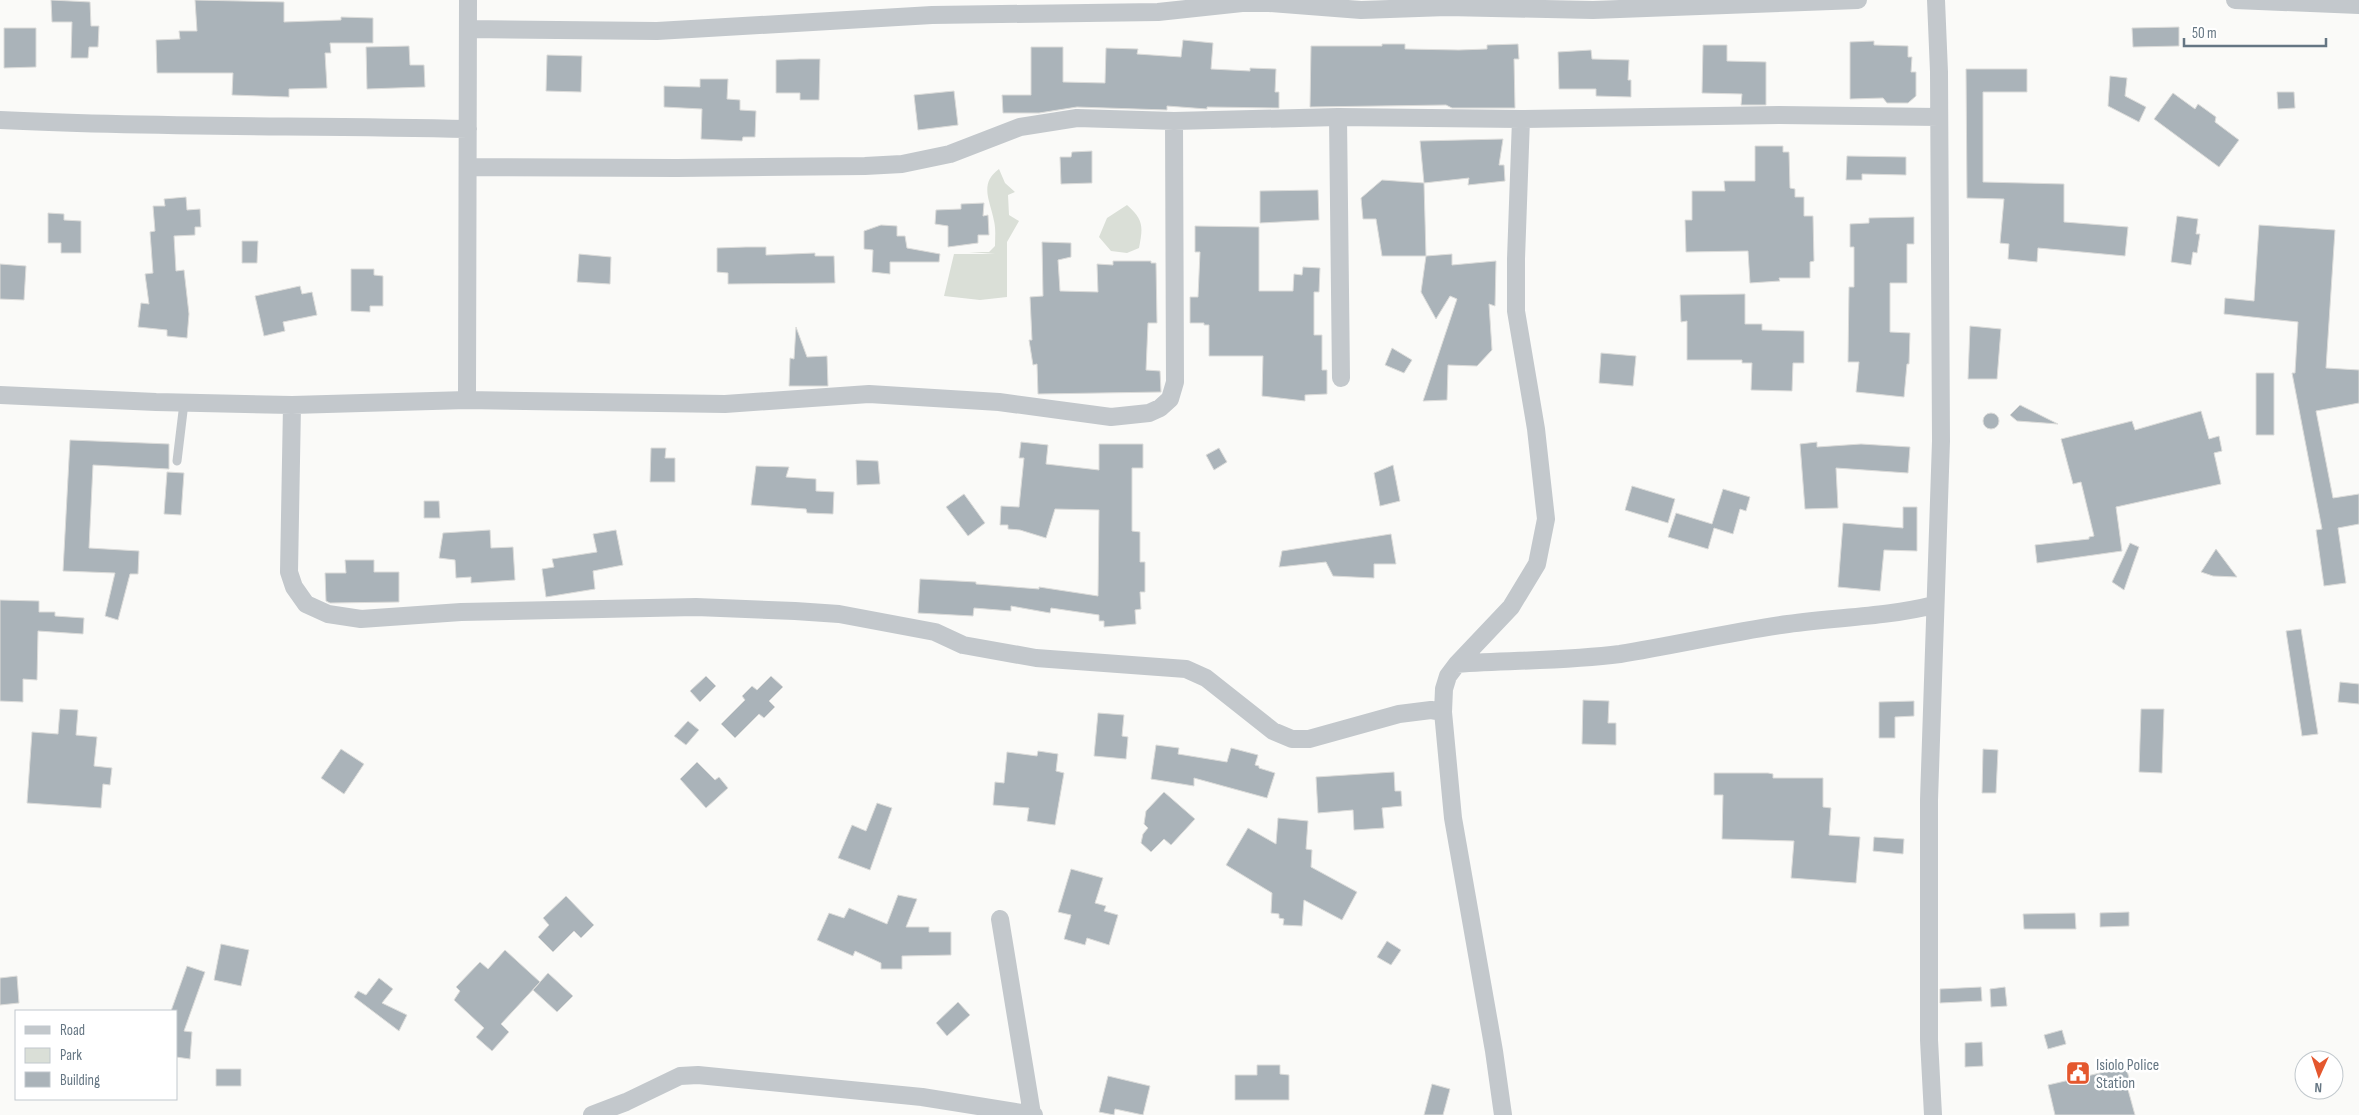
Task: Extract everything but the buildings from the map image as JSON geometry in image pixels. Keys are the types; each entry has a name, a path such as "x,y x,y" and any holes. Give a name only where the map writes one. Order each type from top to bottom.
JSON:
{"street":[{"path":"467,400 468,0"},
{"path":"468,29 657,30 932,8 1158,12 1270,1 1361,10 1447,7 1594,10 1858,0"},
{"path":"1933,1115 1929,1040 1929,800 1934,605 1941,441 1939,117 1936,0"},
{"path":"2235,0 2359,5"},
{"path":"468,167 865,166 902,164 950,154 1013,130 1048,122 1078,118 1174,121 1338,117 1521,119 1779,115 1939,117"},
{"path":"1338,117 1341,378"},
{"path":"1503,1115 1491,1032 1453,818 1443,712 1444,689 1448,676 1511,607 1537,564 1546,519 1536,429 1516,311 1521,119"},
{"path":"0,120 71,124 311,125 468,129"},
{"path":"0,395 184,403 292,405 467,400 725,404 869,394 999,402 1111,417 1149,414 1160,408 1170,398 1175,382 1174,121"},
{"path":"292,405 289,572 294,587 306,604 328,614 361,619 461,612 696,607 839,614 935,632 962,645 1036,658 1186,669 1206,678 1273,731 1292,739 1318,737 1414,711 1443,712"},
{"path":"1457,664 1619,654 1762,628 1819,620 1905,612 1934,605"},
{"path":"592,1115 626,1102 680,1076 698,1075 922,1097 1033,1115 1000,919"}],"lane":[{"path":"177,461 184,403"}],"green space":[{"path":"999,169 1005,183 1015,192 1008,195 1009,215 1019,221 1007,242 1007,297 980,300 944,296 954,254 995,254 969,252 989,252 995,246 995,224 987,187 993,175"},
{"path":"1127,205 1137,215 1141,224 1139,248 1127,253 1111,251 1099,237 1107,218"}],"place":[{"name":"Isiolo Police Station","path":"2078,1073"}]}
